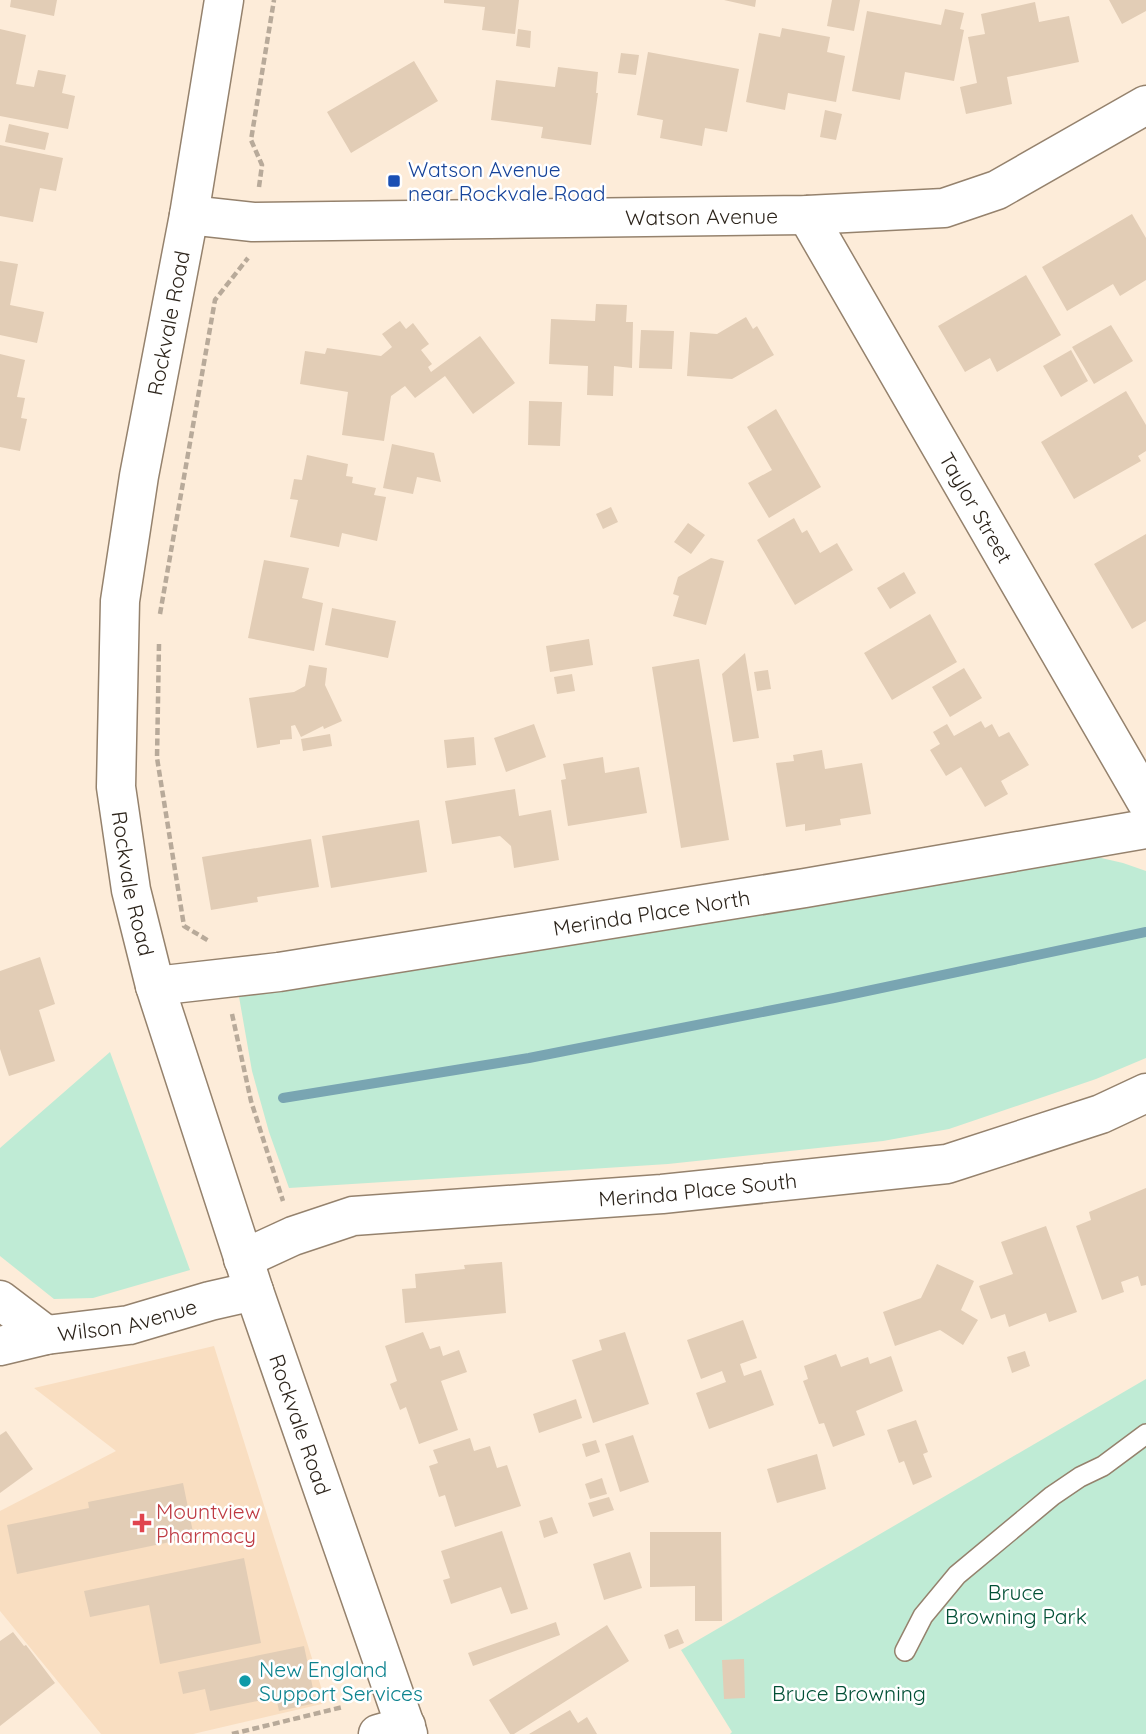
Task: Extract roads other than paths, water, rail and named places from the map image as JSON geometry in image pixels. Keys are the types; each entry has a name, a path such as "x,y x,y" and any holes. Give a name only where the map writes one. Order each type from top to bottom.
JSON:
{"street":[{"name":"Rockvale Road","path":"224,0 189,215 139,477 120,601 116,787 131,890 155,986 397,1731"},
{"name":"Watson Avenue","path":"189,215 253,222 807,215 944,208 997,190 1146,105"},
{"name":"Taylor Street","path":"807,215 1146,801"},
{"name":"Merinda Place North","path":"155,986 293,970 805,888 1146,829"},
{"name":"Merinda Place South","path":"248,1275 293,1236 353,1216 662,1194 947,1164 1101,1114 1146,1093"},
{"name":"Wilson Avenue","path":"0,1346 46,1335 129,1325 210,1301 248,1275"},
{"path":"0,1300 46,1335"}],"lane":[{"path":"905,1651 923,1616 957,1574 1052,1496 1080,1477 1103,1466 1146,1434"}],"waterway":[{"path":"283,1098 529,1058 834,998 1146,932"}],"place":[{"name":"Watson Avenue near Rockvale Road","path":"394,181"},
{"name":"Mountview Pharmacy","path":"142,1523"},
{"name":"New England Support Services","path":"245,1681"}],"park label":[{"name":"Bruce Browning Park","path":"1016,1604"},
{"name":"Bruce Browning","path":"849,1693"}]}
